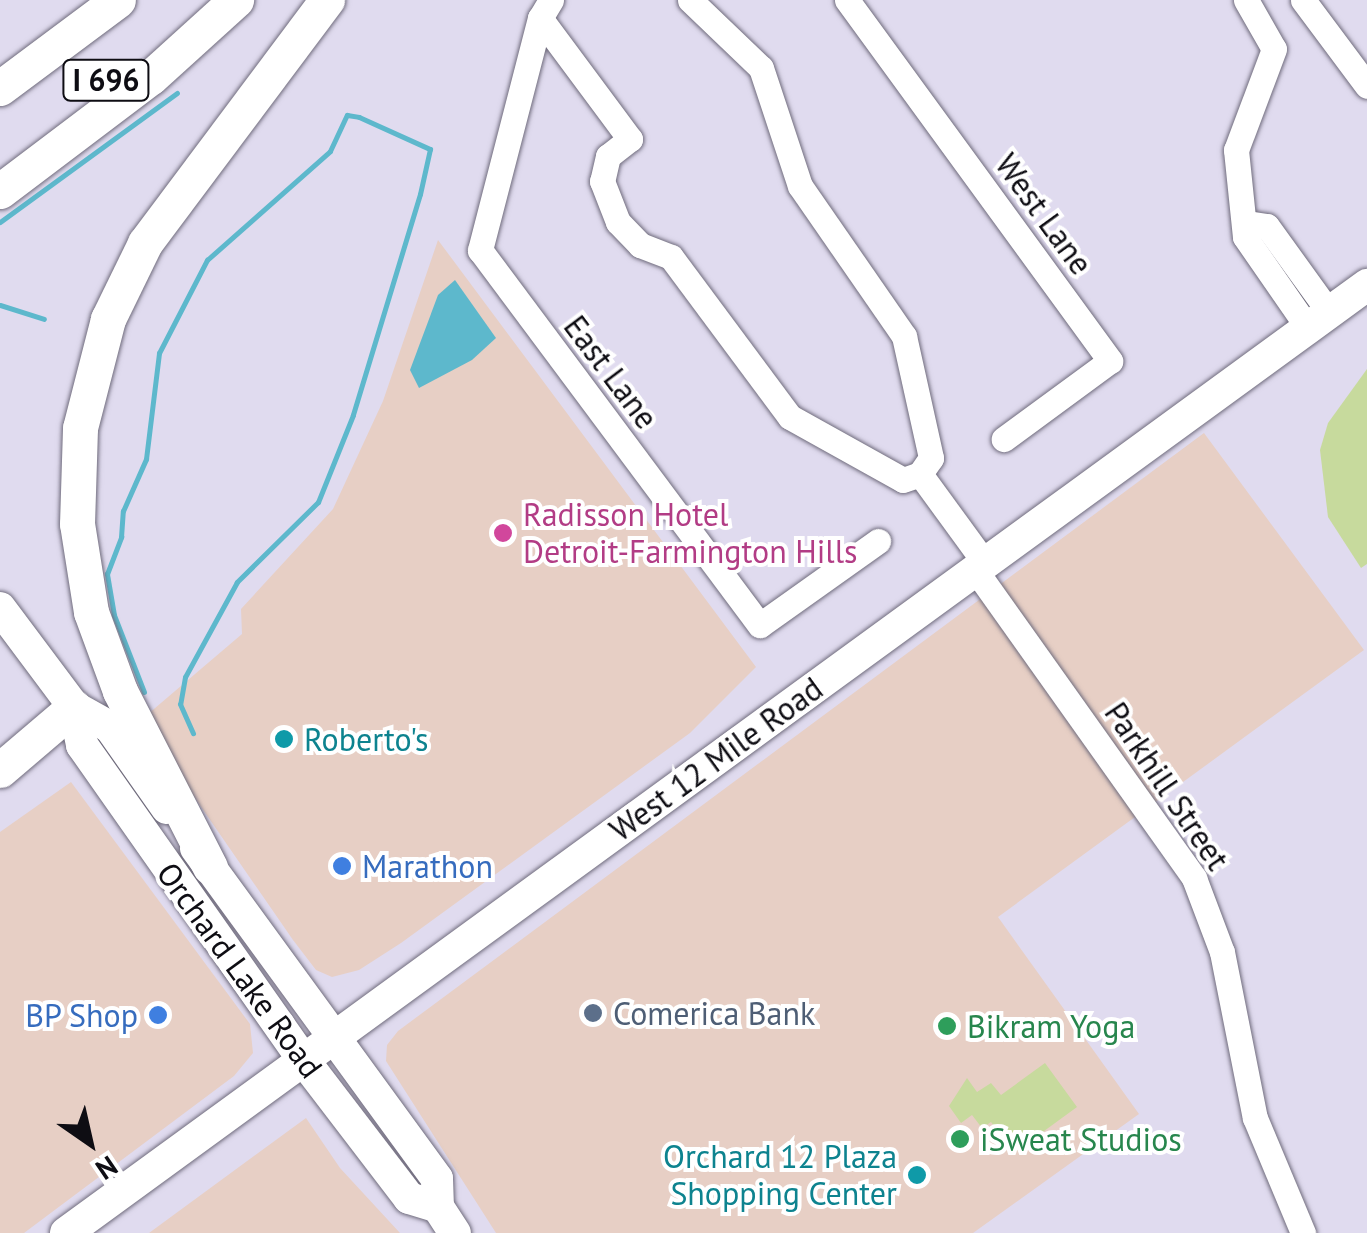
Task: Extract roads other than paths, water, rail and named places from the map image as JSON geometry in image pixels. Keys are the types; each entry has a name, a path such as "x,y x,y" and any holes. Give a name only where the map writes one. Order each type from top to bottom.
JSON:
{"highway":[{"name":"I 696","path":"0,88 118,0"},
{"name":"I 696","path":"0,161 212,0"},
{"path":"0,191 151,77 236,0"},
{"path":"210,867 120,690 91,612 77,524 80,428 108,319 146,243 327,0"},
{"path":"0,770 74,707"}],"main road":[{"name":"West 12 Mile Road","path":"66,1233 1367,285"},
{"name":"Orchard Lake Road","path":"0,608 74,707 110,727 437,1179 446,1220"},
{"name":"Orchard Lake Road","path":"74,707 82,745 302,1058 409,1198 446,1220"}],"street":[{"path":"545,9 630,139 608,156 602,181 618,222 640,245 671,257 790,417 903,480 920,474 931,458 904,336 800,186 762,68 690,0"},
{"name":"West Lane","path":"847,0 1110,361 1004,440"},
{"path":"1246,0 1274,49 1236,150 1246,241 1319,320"},
{"path":"1303,0 1367,86"},
{"name":"East Lane","path":"545,9 480,250 760,625 878,541"},
{"name":"Parkhill Street","path":"920,474 1194,878 1222,952 1255,1118 1303,1233"}],"water":[{"path":"455,280 496,338 472,360 419,388 410,370 438,295"}],"waterway":[{"path":"0,222 177,93"},
{"path":"144,692 114,615 107,574 121,537 123,511 146,459 159,353 207,260 330,151 347,115 359,117 430,149 420,194 353,415 318,502 237,582 185,677 180,704 193,733"},
{"path":"0,305 44,319"}],"place":[{"name":"Radisson Hotel Detroit-Farmington Hills","path":"503,533"},
{"name":"Roberto's","path":"284,739"},
{"name":"Marathon","path":"342,866"},
{"name":"Comerica Bank","path":"593,1013"},
{"name":"BP Shop","path":"158,1015"},
{"name":"Bikram Yoga","path":"947,1026"},
{"name":"iSweat Studios","path":"960,1139"},
{"name":"Orchard 12 Plaza Shopping Center","path":"917,1175"}]}
